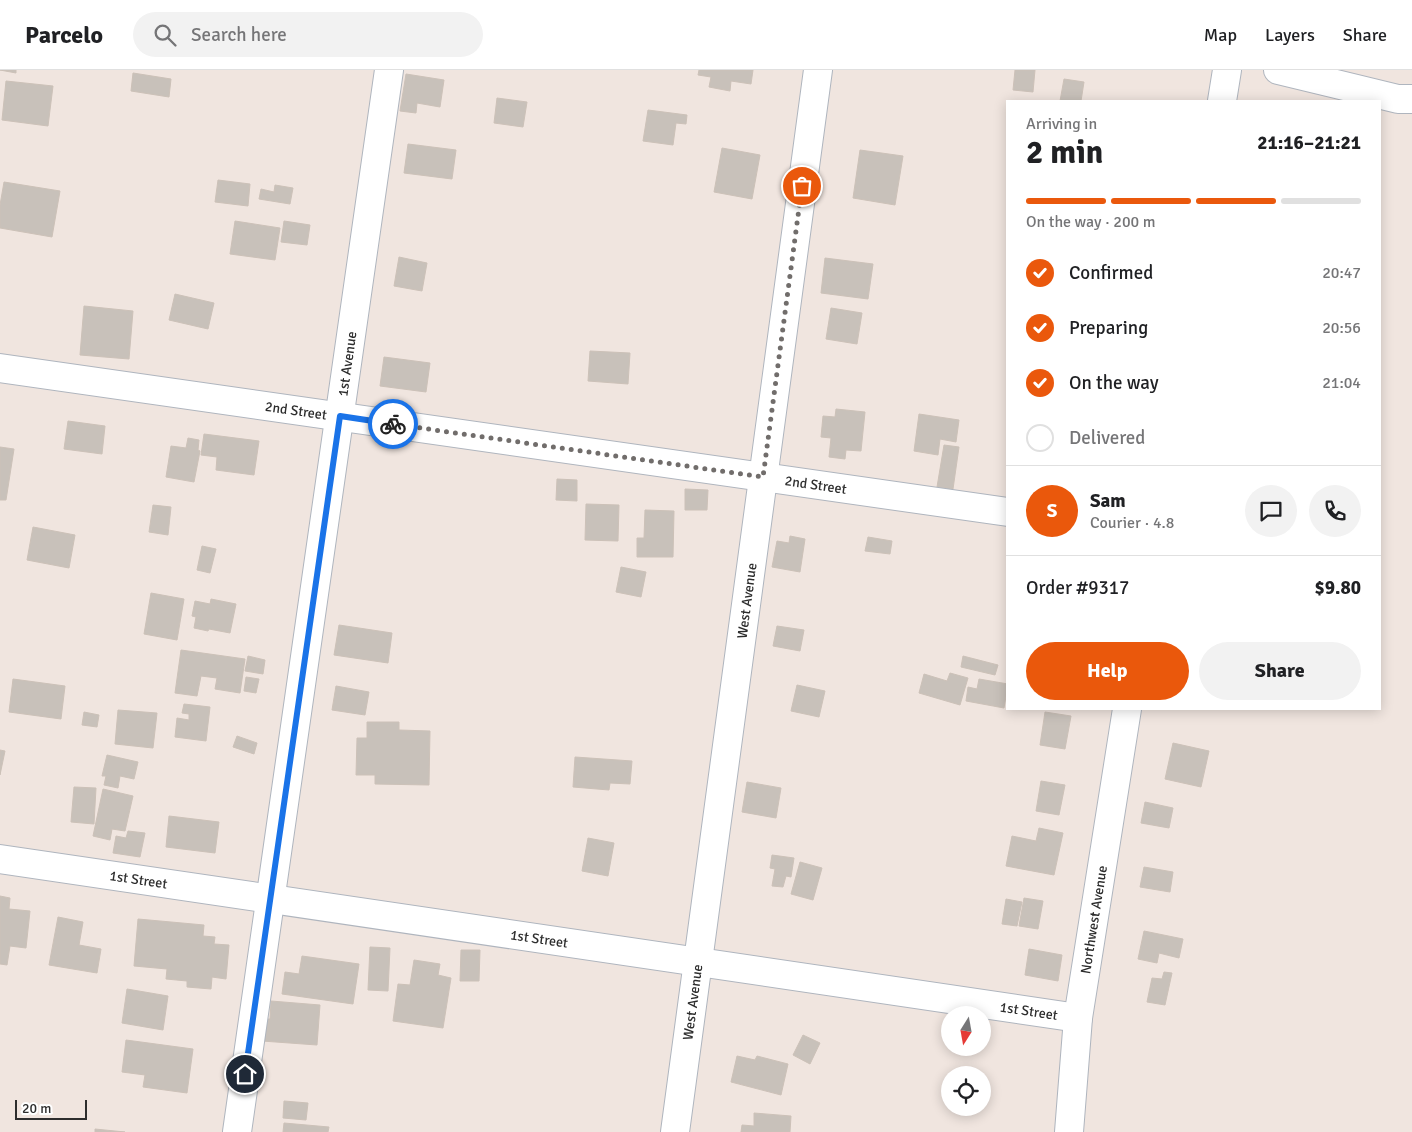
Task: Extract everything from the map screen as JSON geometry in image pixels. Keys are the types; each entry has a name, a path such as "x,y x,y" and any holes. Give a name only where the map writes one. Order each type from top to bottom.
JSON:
{"street":[{"name":"1st Avenue","path":"237,1132 389,70"},
{"name":"West Avenue","path":"675,1132 818,70"},
{"path":"1222,100 1227,70"},
{"path":"1278,70 1398,99 1412,100"},
{"name":"2nd Street","path":"0,368 1006,512"},
{"name":"Northwest Avenue","path":"1069,1132 1078,1018 1126,710"},
{"name":"1st Street","path":"0,860 1078,1018"}],"building":[{"path":"0,70 16,70 16,73"},
{"path":"699,70 753,70 751,84 731,81 730,91 709,87 711,77 698,75"},
{"path":"1015,70 1035,70 1033,92 1013,90"},
{"path":"133,73 171,79 169,97 131,91"},
{"path":"406,74 444,80 440,107 417,103 416,113 400,111"},
{"path":"1064,79 1084,82 1081,100 1060,100"},
{"path":"6,81 53,86 48,126 2,120"},
{"path":"497,98 527,102 523,127 494,123"},
{"path":"648,110 687,115 686,124 676,123 673,145 643,141"},
{"path":"408,144 456,150 452,179 404,173"},
{"path":"722,148 760,155 752,199 714,192"},
{"path":"860,150 903,156 895,205 853,198"},
{"path":"218,180 250,184 248,206 215,202"},
{"path":"4,182 60,191 52,237 0,228 0,205"},
{"path":"275,185 293,188 290,204 259,199 261,189 274,192"},
{"path":"235,221 280,228 275,260 230,254"},
{"path":"284,221 310,225 307,245 281,242"},
{"path":"399,257 427,263 422,291 394,286"},
{"path":"825,258 873,264 868,299 821,293"},
{"path":"175,294 214,303 208,329 169,320"},
{"path":"84,306 133,311 129,359 80,355"},
{"path":"831,308 862,313 857,344 826,339"},
{"path":"590,351 630,353 628,384 588,381"},
{"path":"384,357 430,363 426,392 380,386"},
{"path":"836,409 865,412 861,451 846,450 845,459 829,457 831,438 821,437 823,416 835,417"},
{"path":"919,414 959,420 956,442 940,439 938,455 914,451"},
{"path":"68,421 105,426 102,454 64,449"},
{"path":"204,434 259,441 254,475 216,470 217,457 201,455"},
{"path":"188,438 199,440 198,450 200,451 194,482 166,477 171,446 186,448"},
{"path":"944,445 959,447 953,489 937,487"},
{"path":"0,447 14,449 6,500 0,500"},
{"path":"557,479 577,480 577,501 556,500"},
{"path":"685,489 708,490 707,510 685,510"},
{"path":"586,504 619,505 618,541 585,540"},
{"path":"153,505 171,507 168,535 149,532"},
{"path":"645,510 674,511 673,557 637,557 637,538 644,538"},
{"path":"33,527 75,535 69,568 27,560"},
{"path":"790,536 805,539 800,572 772,567 777,541 789,543"},
{"path":"868,537 892,541 890,554 865,551"},
{"path":"202,546 216,549 210,573 197,570"},
{"path":"621,567 646,572 641,597 616,592"},
{"path":"151,593 184,599 177,640 144,634"},
{"path":"211,599 236,604 230,633 194,628 196,617 192,616 195,601 210,604"},
{"path":"339,625 392,633 388,663 334,655"},
{"path":"777,626 804,630 800,651 773,646"},
{"path":"181,650 245,659 240,693 215,689 217,678 201,676 197,696 175,693"},
{"path":"248,656 265,660 263,674 245,671"},
{"path":"963,656 998,665 995,675 961,667"},
{"path":"950,673 968,678 960,705 919,693 924,674 947,681"},
{"path":"246,677 259,679 256,693 244,691"},
{"path":"13,679 65,686 61,719 9,712"},
{"path":"979,679 1006,684 1004,708 966,701 968,687 977,689"},
{"path":"797,685 825,691 819,717 791,711"},
{"path":"336,686 369,692 365,715 332,710"},
{"path":"184,704 210,707 206,741 175,737 177,718 189,720 189,714 182,713"},
{"path":"118,710 157,713 153,748 115,744"},
{"path":"84,712 99,715 97,727 82,725"},
{"path":"1045,712 1071,716 1065,749 1040,745"},
{"path":"367,722 399,722 399,730 430,731 429,785 375,784 375,775 356,775 357,738 367,738"},
{"path":"237,736 257,743 254,754 233,747"},
{"path":"1173,743 1209,751 1201,787 1165,779"},
{"path":"0,750 5,751 0,775"},
{"path":"107,755 138,762 134,779 120,776 118,788 104,785 106,776 102,776"},
{"path":"575,757 632,761 630,784 610,783 609,790 573,787"},
{"path":"1041,781 1065,785 1059,815 1036,811"},
{"path":"747,782 781,788 776,818 742,812"},
{"path":"74,787 96,788 94,824 71,822"},
{"path":"103,789 133,796 125,831 112,829 110,840 93,836"},
{"path":"1145,802 1173,808 1169,828 1141,823"},
{"path":"169,816 219,822 215,853 166,847"},
{"path":"1039,828 1063,833 1054,875 1006,866 1012,836 1036,841"},
{"path":"128,831 145,833 140,857 113,853 116,836 126,838"},
{"path":"588,838 614,843 608,876 582,871"},
{"path":"772,855 794,858 791,877 786,876 783,887 772,886 775,869 770,868"},
{"path":"800,862 822,868 813,900 791,894"},
{"path":"1144,867 1173,872 1170,892 1140,887"},
{"path":"0,896 10,898 9,909 30,911 26,948 10,946 7,965 0,964"},
{"path":"1024,898 1043,901 1038,929 1019,926"},
{"path":"1006,899 1022,902 1017,926 1002,924"},
{"path":"58,917 83,922 79,945 101,949 97,973 49,965"},
{"path":"138,919 204,925 203,936 215,937 214,944 229,945 226,979 212,977 211,989 187,987 187,981 166,979 167,969 134,966"},
{"path":"1144,931 1183,939 1179,958 1159,953 1157,963 1138,959"},
{"path":"370,947 390,948 388,991 368,990"},
{"path":"1029,949 1062,955 1058,981 1025,975"},
{"path":"461,950 480,950 479,981 460,981"},
{"path":"302,956 359,964 353,1004 282,994 285,972 299,974"},
{"path":"414,960 440,964 438,975 451,978 443,1028 393,1021 398,984 410,985"},
{"path":"1164,972 1172,973 1165,1005 1147,1002 1152,978 1162,979"},
{"path":"127,989 168,996 163,1030 122,1023"},
{"path":"271,1001 320,1005 317,1045 262,1041 263,1019 270,1019"},
{"path":"803,1035 820,1043 810,1064 793,1055"},
{"path":"126,1040 193,1049 187,1093 143,1087 145,1075 122,1072"},
{"path":"737,1056 755,1060 757,1056 788,1064 781,1095 731,1082"},
{"path":"284,1101 308,1103 306,1120 283,1118"},
{"path":"754,1113 791,1116 790,1132 741,1132 742,1125 754,1126"},
{"path":"284,1123 329,1127 328,1132 283,1132"},
{"path":"95,1129 125,1132 95,1132"}],"way so far":[{"path":"393,424 763,477 802,186"}],"route":[{"path":"245,1074 340,416 393,424"}]}
